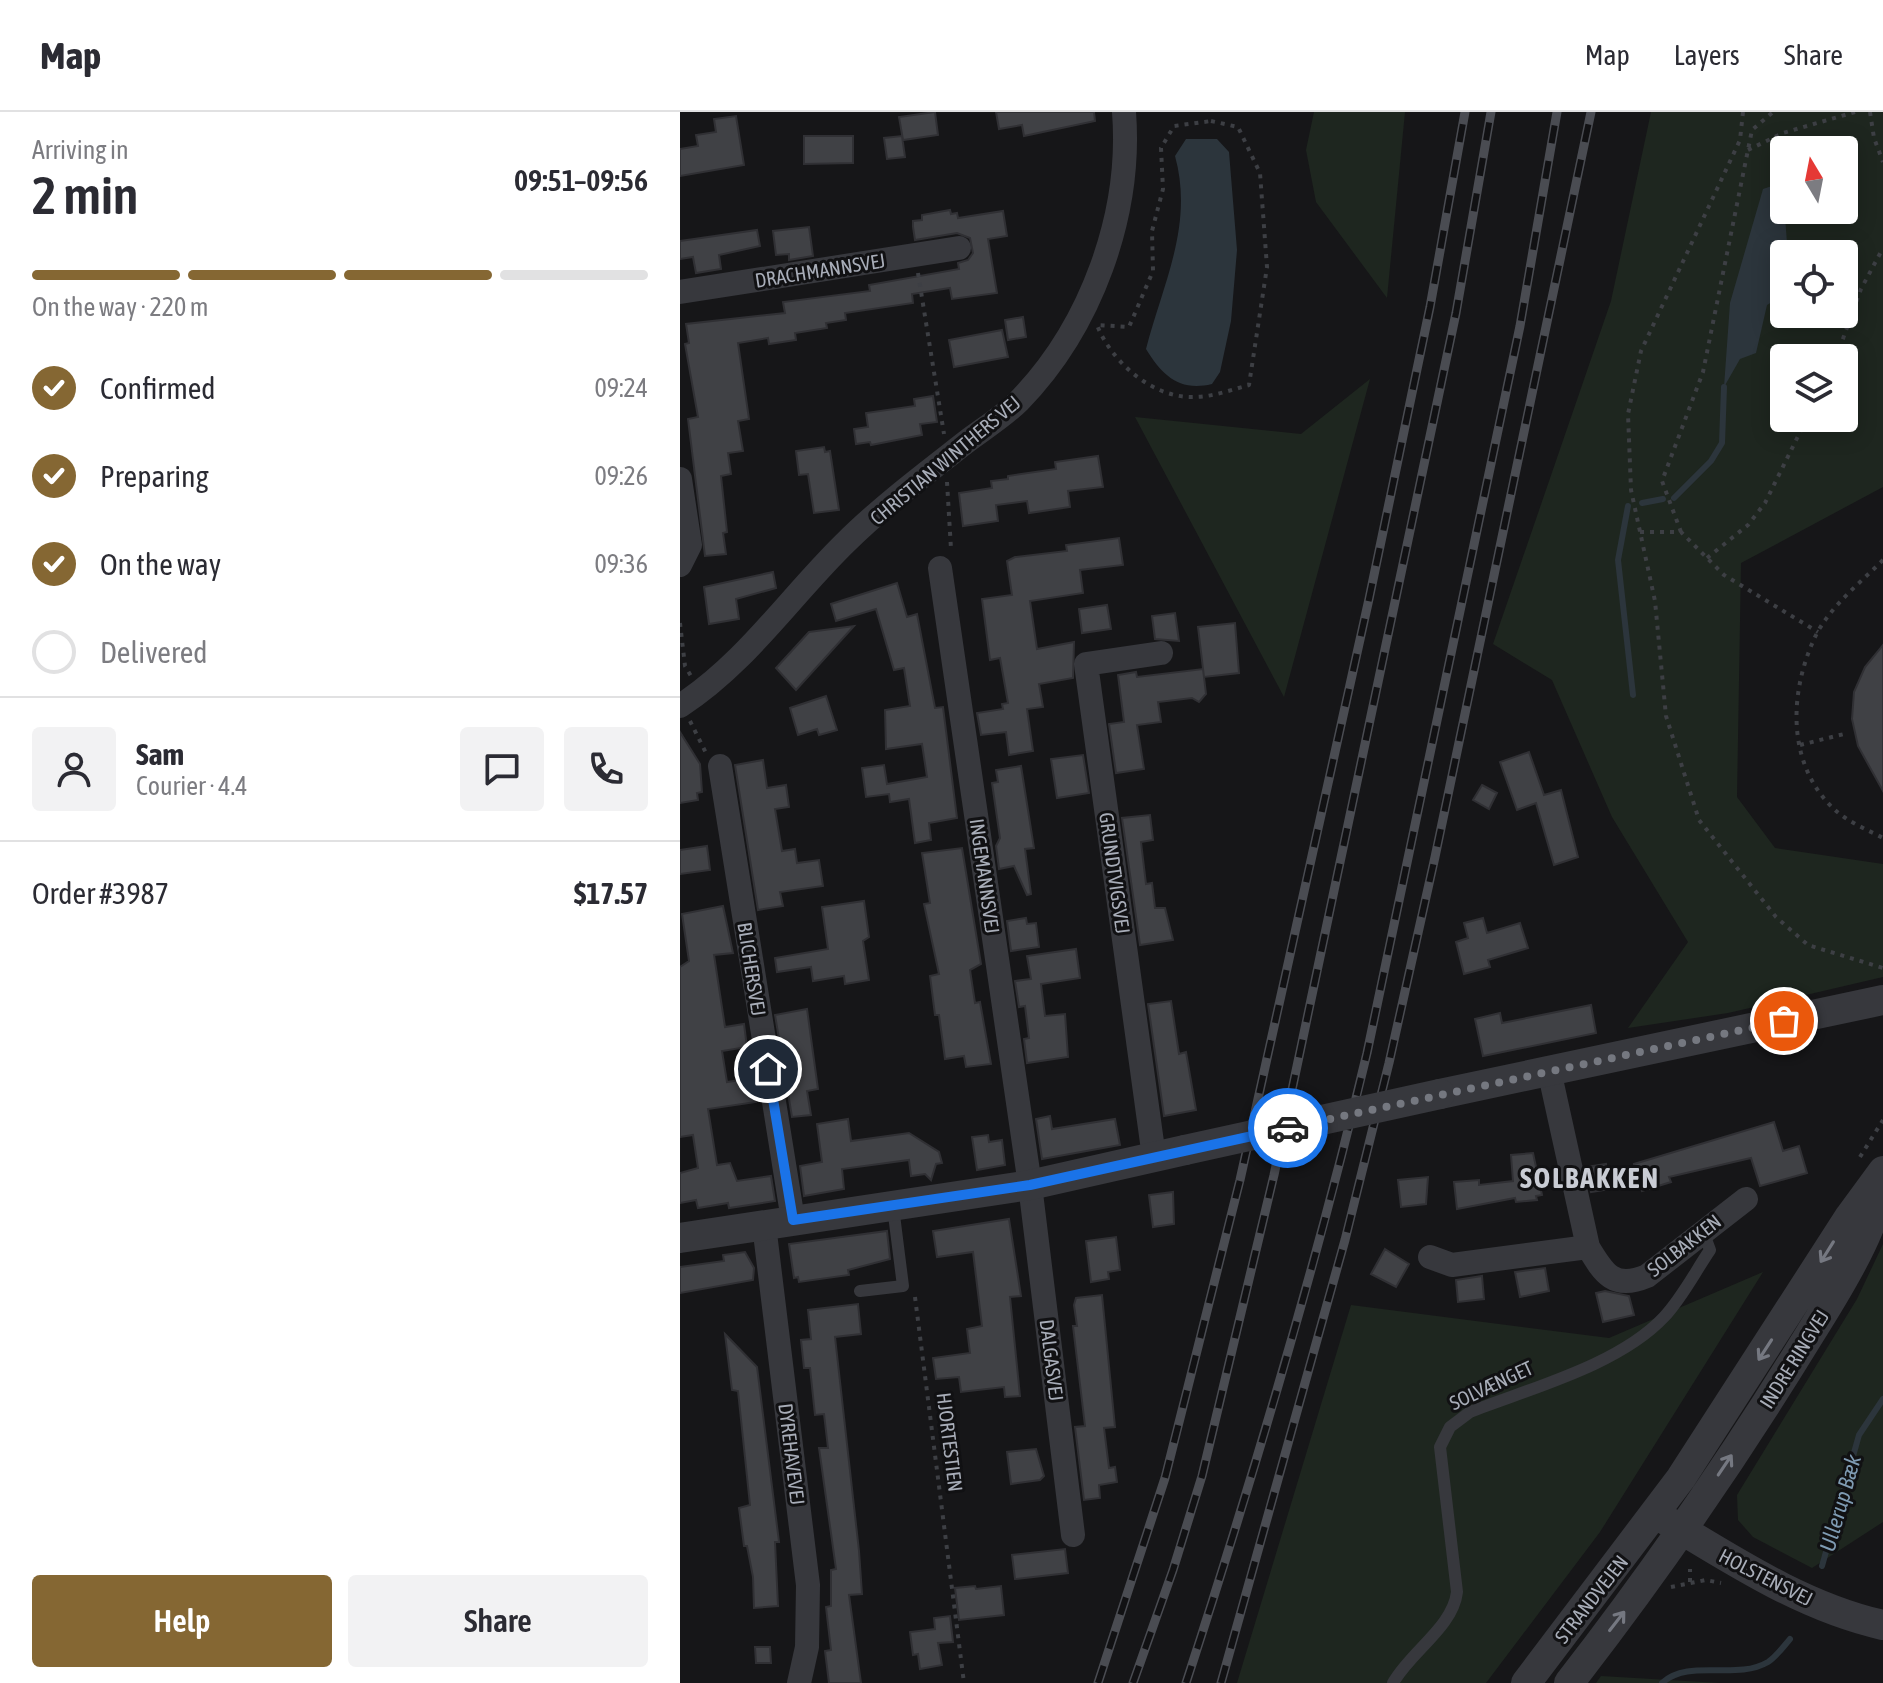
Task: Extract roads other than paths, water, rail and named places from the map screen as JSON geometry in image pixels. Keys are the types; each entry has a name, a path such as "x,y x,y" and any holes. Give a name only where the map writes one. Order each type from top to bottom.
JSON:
{"street":[{"name":"CHRISTIAN WINTHERS VEJ","path":"688,700 740,660 845,543 1017,403 1058,354 1090,298 1109,244 1121,191 1124,112"},
{"name":"DRACHMANNSVEJ","path":"680,292 959,248"},
{"path":"680,479 690,545 680,565"},
{"name":"INGEMANNSVEJ","path":"946,566 1030,1185"},
{"name":"GRUNDTVIGSVEJ","path":"1154,1157 1086,664 1161,653"},
{"name":"BLICHERSVEJ","path":"720,766 778,1222"},
{"path":"680,1238 1030,1185 1883,1000"},
{"name":"SOLBAKKEN","path":"1549,1070 1588,1247 1600,1267 1616,1281 1629,1283 1647,1276 1746,1199"},
{"name":"INDRE RINGVEJ","path":"1656,1514 1850,1216 1882,1173"},
{"name":"INDRE RINGVEJ","path":"1682,1530 1830,1302 1878,1198 1882,1173"},
{"name":"DALGASVEJ","path":"1030,1185 1073,1535"},
{"name":"DYREHAVEVEJ","path":"778,1222 808,1585 807,1647 799,1683"},
{"path":"1430,1257 1452,1265 1588,1247"},
{"name":"HOLSTENSVEJ","path":"1656,1514 1780,1587 1856,1619 1883,1625"},
{"name":"STRANDVEJEN","path":"1526,1683 1656,1514"},
{"name":"STRANDVEJEN","path":"1569,1683 1648,1582 1682,1530"}],"lane":[{"path":"860,1291 903,1286 893,1207"},
{"name":"SOLVÆNGET","path":"1393,1683 1404,1663 1455,1609 1457,1592 1440,1447 1450,1427 1470,1412 1611,1356 1639,1340 1666,1316 1710,1250 1703,1231"}],"waterway":[{"path":"1674,498 1711,461 1722,443 1724,387"},
{"path":"1642,503 1663,499"},
{"path":"1628,506 1618,560 1633,695"},
{"name":"Ullerup Bæk","path":"1822,1566 1859,1435 1883,1399"},
{"name":"Ullerup Bæk","path":"1662,1683 1685,1672 1755,1667 1771,1660 1790,1639"}],"railway":[{"path":"1098,1683 1165,1478 1240,1180 1369,599 1430,307 1465,112"},
{"path":"1133,1683 1202,1476 1274,1175 1456,313 1491,112"},
{"path":"1186,1683 1283,1370 1367,1053 1520,326 1557,112"},
{"path":"1221,1683 1345,1240 1389,1063 1591,112"}],"district":[{"name":"SOLBAKKEN","path":"1590,1178"}]}
